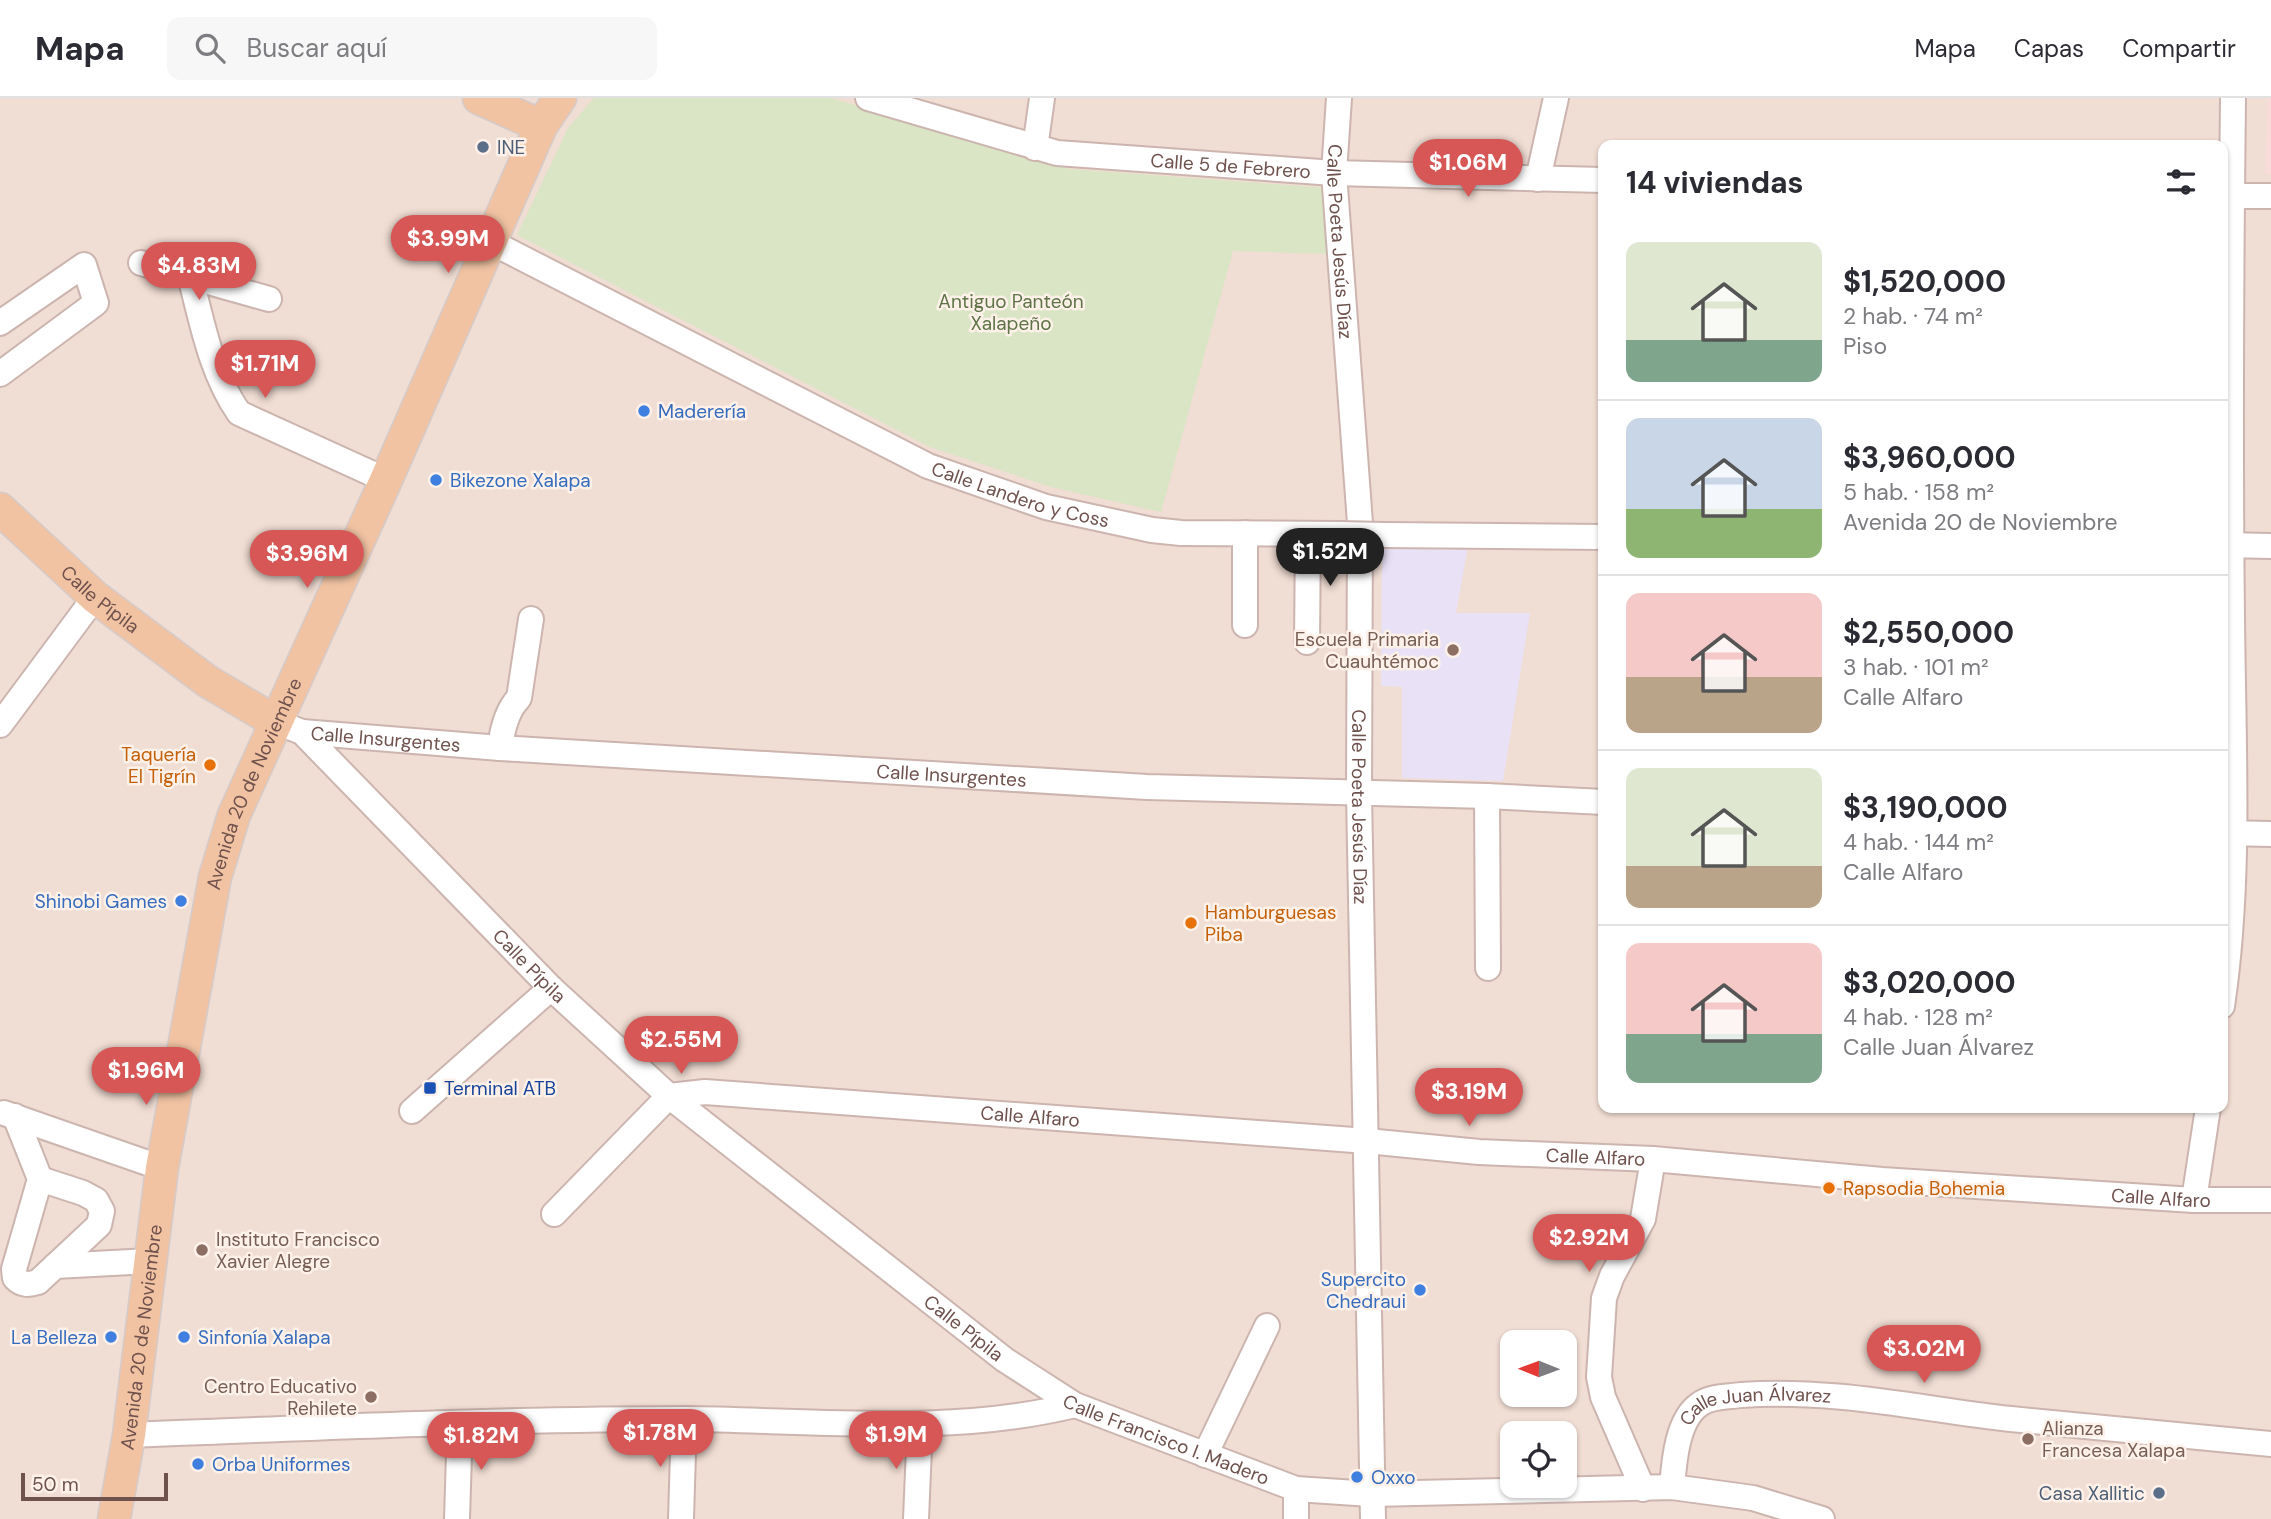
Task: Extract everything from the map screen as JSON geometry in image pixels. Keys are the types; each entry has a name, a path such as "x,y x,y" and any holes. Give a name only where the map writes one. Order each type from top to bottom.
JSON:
{"main road":[{"path":"479,98 541,126"},
{"name":"Avenida 20 de Noviembre","path":"114,1519 129,1435 162,1168 215,877 234,815 289,727 386,480 541,126 560,98"},
{"name":"Calle Pípila","path":"0,509 95,597 207,681 289,727"}],"street":[{"name":"Calle 5 de Febrero","path":"868,98 1057,153 1334,173 1598,180"},
{"path":"1035,148 1042,98"},
{"name":"Calle Poeta Jesús Díaz","path":"1339,98 1334,173 1360,523 1359,794 1373,1519"},
{"path":"1538,179 1556,98"},
{"path":"2228,180 2233,98"},
{"path":"2228,196 2271,197"},
{"name":"Calle Landero y Coss","path":"491,242 928,466 1046,507 1152,530 1181,533 1598,537"},
{"path":"141,262 269,299"},
{"path":"0,323 84,265 96,303 0,374"},
{"path":"190,276 209,347 227,396 239,413 386,480"},
{"path":"1245,533 1245,625"},
{"path":"1307,642 1308,534"},
{"path":"2228,545 2271,546"},
{"path":"0,725 95,597"},
{"path":"499,748 501,733 514,703 519,698 531,619"},
{"name":"Calle Insurgentes","path":"289,727 499,748 1147,787 1487,796 1598,802"},
{"name":"Calle Pípila","path":"289,727 551,988 669,1096 1005,1360 1075,1405"},
{"path":"1487,796 1488,968"},
{"path":"2228,969 2231,950 2228,834 2271,834"},
{"path":"412,1111 551,988"},
{"name":"Calle Alfaro","path":"669,1096 705,1092 1367,1141 1479,1152 1653,1159 1882,1180 2194,1200 2271,1200"},
{"path":"554,1214 669,1096"},
{"path":"2194,1200 2207,1113"},
{"path":"8,1114 162,1168"},
{"path":"8,1114 40,1179 14,1269 15,1278 20,1283 38,1282 99,1225 102,1211 96,1200 83,1193 40,1179"},
{"path":"1643,1489 1603,1397 1599,1377 1604,1298 1612,1276 1643,1219 1653,1159"},
{"path":"55,1266 150,1261"},
{"path":"1205,1455 1267,1326"},
{"name":"Calle Juan Álvarez","path":"1672,1487 1676,1444 1691,1411 1701,1402 1714,1398 1767,1393 1821,1394 2010,1419 2271,1444"},
{"name":"Calle Francisco I. Madero","path":"129,1435 460,1423 684,1419 920,1424 1032,1416 1075,1405 1296,1489 1371,1494 1672,1487 1753,1498 1822,1519"},
{"path":"681,1519 684,1419"},
{"path":"457,1519 460,1423"},
{"path":"916,1519 920,1424"},
{"path":"1296,1489 1296,1519"}],"shaded area":[{"path":"0,98 2271,98 2271,1519 0,1519"},
{"path":"2268,98 2271,98 2271,174 2265,174"},
{"name":"Escuela Primaria Cuauhtémoc","path":"1469,541 1456,613 1530,613 1503,781 1402,778 1402,687 1381,686 1382,544"}],"green space":[{"name":"Antiguo Panteón Xalapeño","path":"594,98 831,98 1070,169 1328,188 1330,254 1233,251 1161,512 1051,487 930,447 517,235 568,128"}],"place":[{"name":"INE","path":"483,147"},
{"name":"Maderería","path":"644,411"},
{"name":"Bikezone Xalapa","path":"436,480"},
{"name":"Escuela Primaria Cuauhtémoc","path":"1453,650"},
{"name":"Taquería El Tigrín","path":"210,765"},
{"name":"Shinobi Games","path":"181,901"},
{"name":"Hamburguesas Piba","path":"1191,923"},
{"name":"Terminal ATB","path":"430,1088"},
{"name":"Rapsodia Bohemia","path":"1829,1188"},
{"name":"Instituto Francisco Xavier Alegre","path":"202,1250"},
{"name":"Supercito Chedraui","path":"1420,1290"},
{"name":"La Belleza","path":"111,1337"},
{"name":"Sinfonía Xalapa","path":"184,1337"},
{"name":"Centro Educativo Rehilete","path":"371,1397"},
{"name":"Alianza Francesa Xalapa","path":"2028,1439"},
{"name":"Orba Uniformes","path":"198,1464"},
{"name":"Oxxo","path":"1357,1477"},
{"name":"Casa Xallitic","path":"2159,1493"}]}
